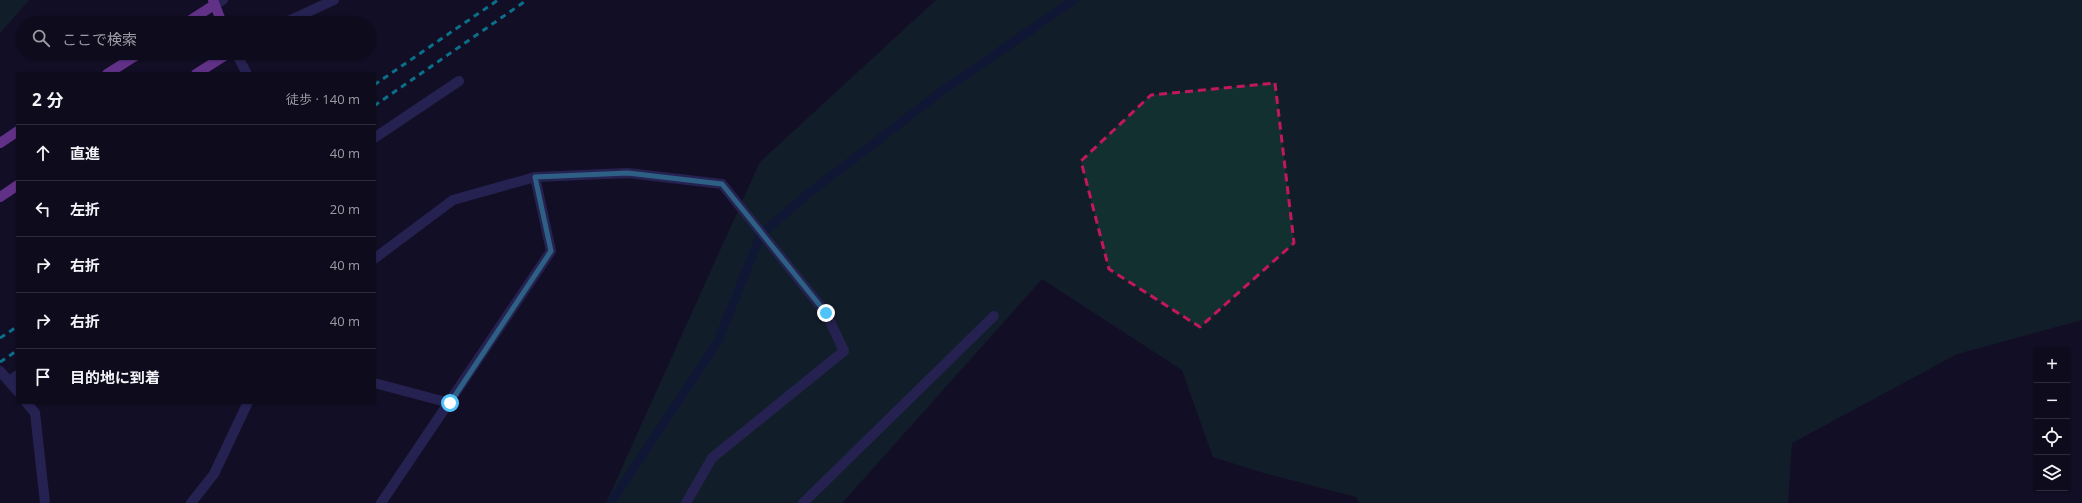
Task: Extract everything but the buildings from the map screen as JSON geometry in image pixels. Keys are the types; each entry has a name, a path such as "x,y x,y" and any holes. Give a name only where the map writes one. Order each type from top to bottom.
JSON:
{"main road":[{"path":"196,16 214,3 219,16"},
{"path":"110,72 129,60"},
{"path":"199,72 218,60"},
{"path":"0,143 16,132"},
{"path":"0,197 16,186"}],"street":[{"path":"214,3 224,0"},
{"path":"299,16 334,0"},
{"path":"240,60 246,72"},
{"path":"376,137 459,81"},
{"path":"376,258 453,200 535,177 628,173 722,184 826,313 844,351 712,458 686,503"},
{"path":"381,503 450,403 551,251 535,177"},
{"path":"803,503 994,316"},
{"path":"0,371 14,378"},
{"path":"376,384 450,403"},
{"path":"28,404 35,413 45,503"},
{"path":"191,503 214,474 247,404"}],"highlighted area":[{"path":"1275,83 1294,243 1200,327 1109,269 1081,161 1151,95"}],"green space":[{"path":"0,0 29,0 0,33"},
{"path":"936,0 2082,0 2082,320 1957,354 1792,443 1788,503 1360,503 1356,497 1264,473 1213,457 1182,370 1042,279 842,503 606,503 760,162"}],"waterway":[{"path":"611,503 718,341 761,234 809,193 942,91 1074,0"}],"railway":[{"path":"376,84 498,0"},
{"path":"376,105 527,0"},
{"path":"0,338 16,327"},
{"path":"0,362 16,351"}],"route":[{"path":"450,403 551,251 535,177 628,173 722,184 826,313"}]}
